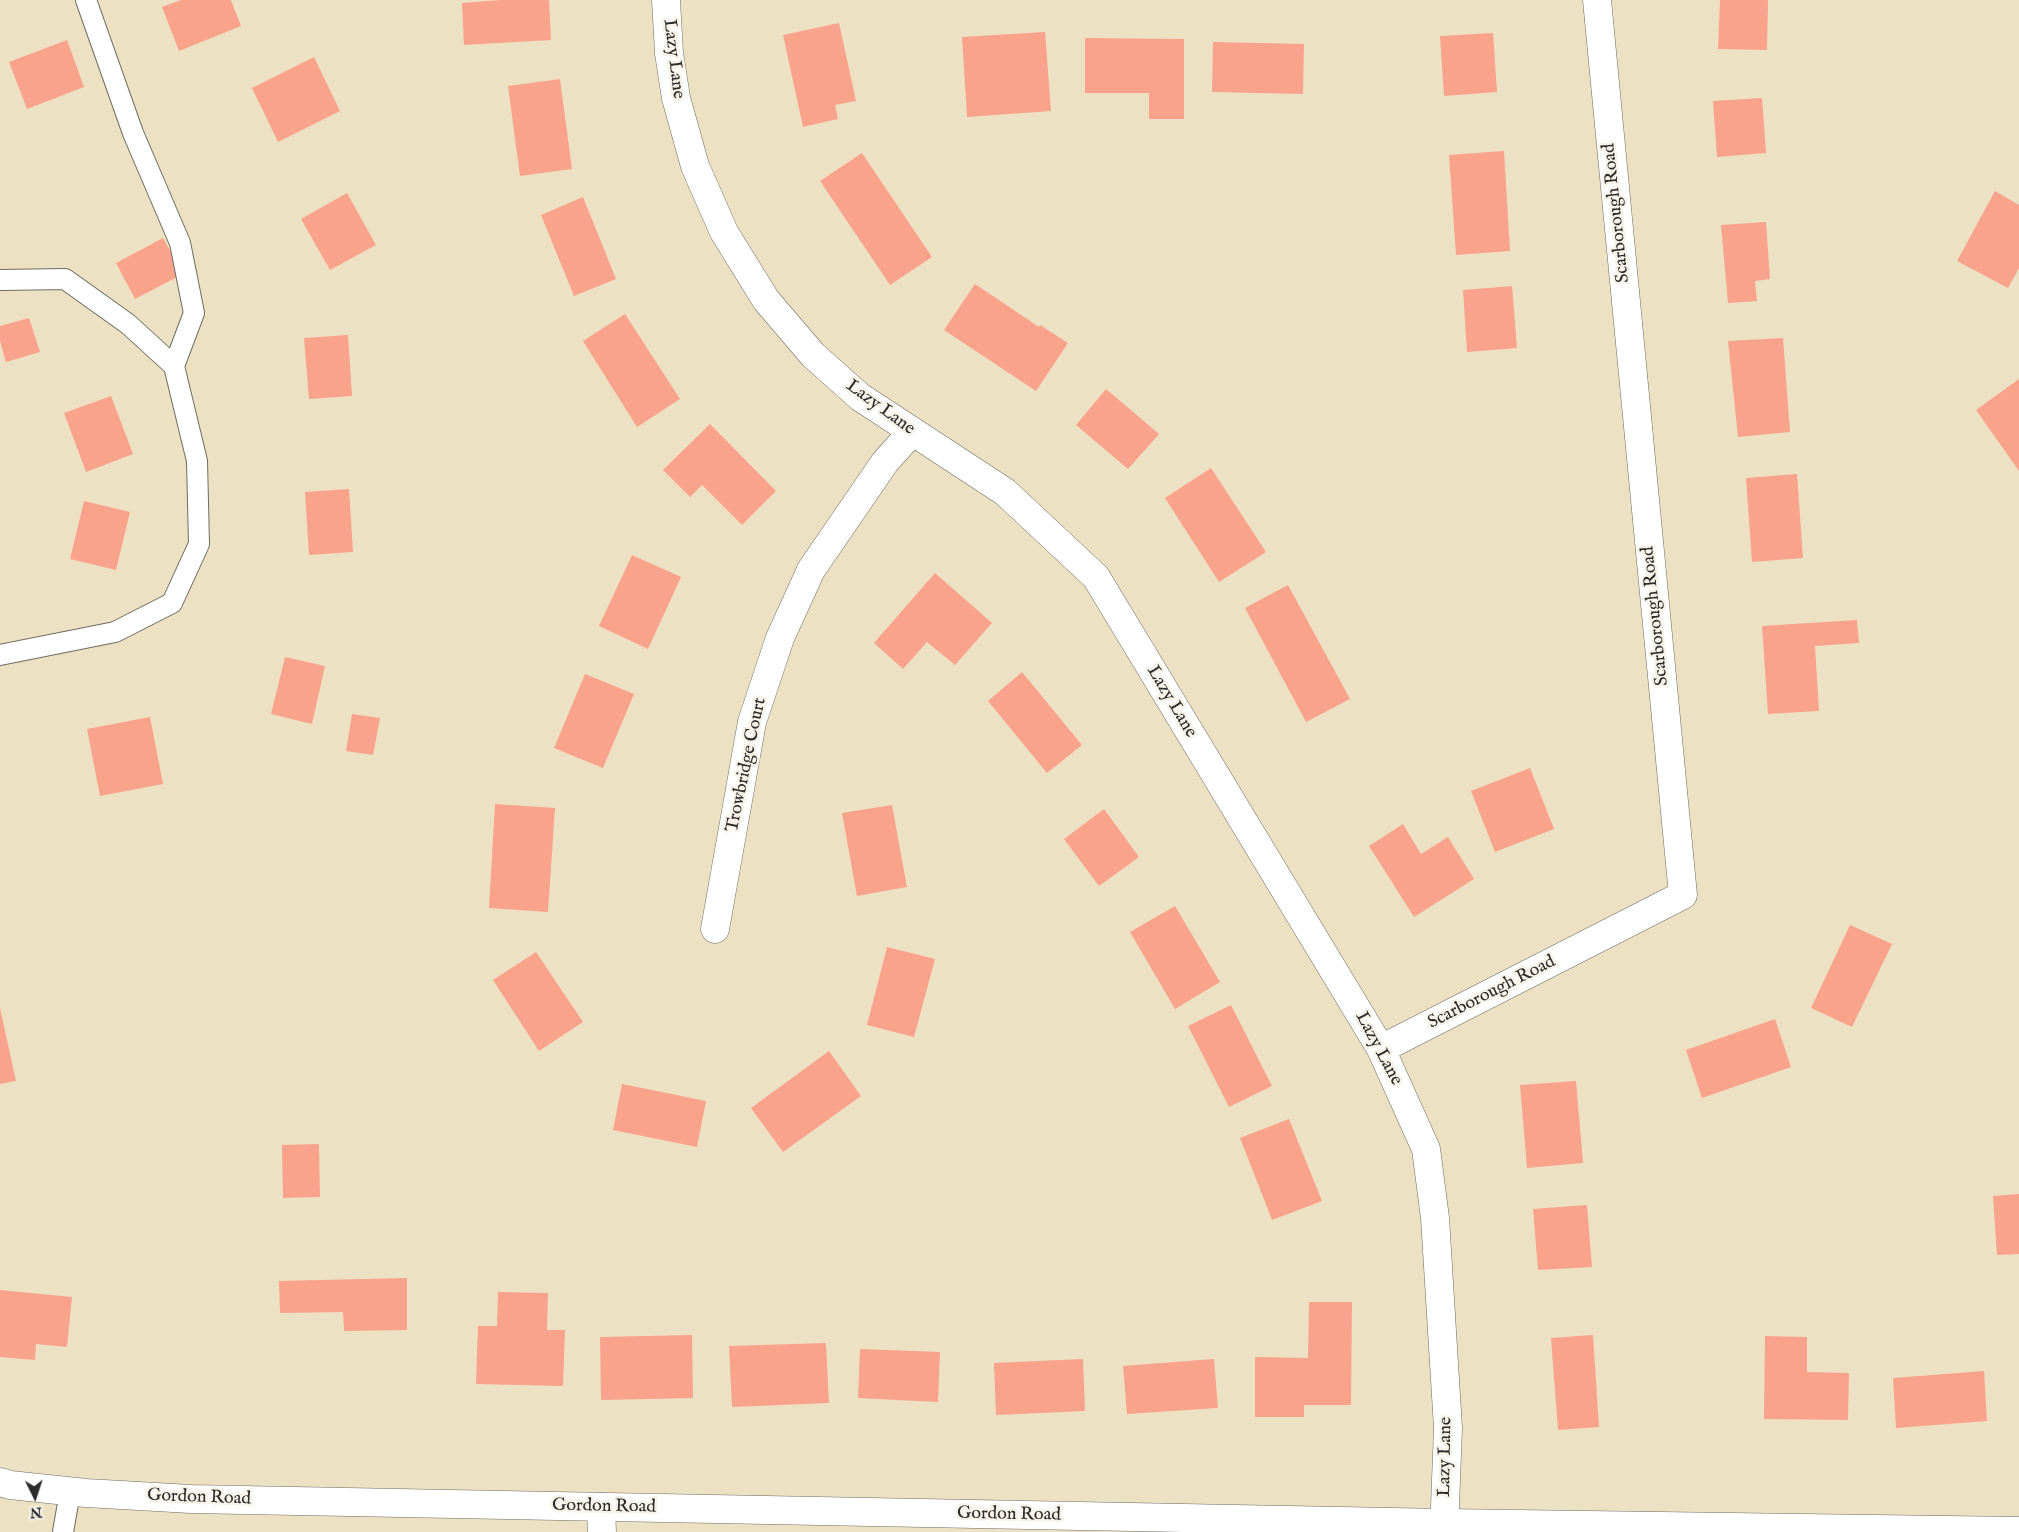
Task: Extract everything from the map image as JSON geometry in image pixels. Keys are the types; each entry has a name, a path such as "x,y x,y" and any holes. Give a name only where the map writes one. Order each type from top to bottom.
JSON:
{"street":[{"name":"Lazy Lane","path":"666,0 669,53 676,98 695,166 724,232 766,300 813,354 860,397 1005,492 1096,577 1381,1049 1426,1149 1435,1218 1448,1428 1445,1528"},
{"name":"Scarborough Road","path":"1381,1049 1683,896 1597,0"},
{"name":"Trowbridge Court","path":"716,929 752,722 780,638 812,570 885,462 912,432"},
{"name":"Gordon Road","path":"0,1482 10,1485 70,1492 602,1519 1445,1528 2019,1531"}],"lane":[{"path":"86,0 133,133 180,243 194,313 174,366"},
{"path":"0,280 65,278 128,324 174,366 197,461 199,544 172,603 115,632 0,655"},
{"path":"63,1532 70,1492"}],"building":[{"path":"181,0 231,0 241,26 179,51 162,7"},
{"path":"500,0 549,0 551,40 464,45 462,3"},
{"path":"1720,0 1768,0 1767,50 1718,49"},
{"path":"839,23 856,101 835,105 838,119 803,127 783,35"},
{"path":"1045,32 1051,111 967,117 962,37"},
{"path":"1493,33 1497,92 1444,96 1440,36"},
{"path":"1085,38 1184,39 1184,119 1149,119 1149,93 1085,93"},
{"path":"67,40 84,87 27,109 9,62"},
{"path":"1213,42 1304,44 1303,94 1212,92"},
{"path":"314,57 340,111 278,142 252,88"},
{"path":"560,79 572,169 520,176 508,86"},
{"path":"1762,98 1766,153 1717,157 1713,101"},
{"path":"1504,151 1510,251 1456,255 1449,155"},
{"path":"862,153 932,257 890,285 820,181"},
{"path":"1995,191 2019,205 2019,268 2008,288 1957,261"},
{"path":"347,193 376,245 330,270 301,219"},
{"path":"583,197 616,279 574,296 541,215"},
{"path":"1766,222 1770,279 1755,281 1757,301 1728,303 1721,225"},
{"path":"163,238 183,274 135,299 116,263"},
{"path":"975,284 1039,327 1040,325 1068,343 1036,391 944,330"},
{"path":"1512,286 1517,348 1467,352 1463,290"},
{"path":"625,314 680,399 637,427 583,341"},
{"path":"29,318 40,352 6,362 0,341 0,326"},
{"path":"348,335 352,396 309,399 304,338"},
{"path":"1783,338 1790,432 1738,437 1728,341"},
{"path":"2019,379 2019,471 1976,410"},
{"path":"1106,389 1159,434 1128,469 1076,425"},
{"path":"111,396 133,454 86,472 64,413"},
{"path":"710,424 776,491 742,525 702,485 690,497 663,470"},
{"path":"1211,468 1266,552 1219,582 1165,498"},
{"path":"1797,474 1803,558 1752,562 1746,478"},
{"path":"349,489 353,552 309,555 305,492"},
{"path":"84,501 130,512 116,570 70,559"},
{"path":"632,555 681,577 648,649 599,626"},
{"path":"935,573 992,623 955,665 927,642 903,669 874,643"},
{"path":"1288,585 1350,699 1306,722 1245,608"},
{"path":"1857,620 1859,643 1815,646 1819,711 1768,714 1762,626"},
{"path":"285,657 325,666 312,724 271,714"},
{"path":"1022,672 1082,745 1047,773 988,701"},
{"path":"585,674 634,694 603,768 554,748"},
{"path":"352,714 380,718 373,755 346,751"},
{"path":"150,717 163,784 100,796 87,729"},
{"path":"1530,768 1554,829 1495,852 1471,791"},
{"path":"495,804 555,808 548,912 489,908"},
{"path":"892,805 907,887 857,896 842,813"},
{"path":"1104,809 1139,857 1099,886 1064,839"},
{"path":"1403,824 1421,854 1448,837 1474,879 1414,917 1369,846"},
{"path":"1175,906 1220,982 1175,1009 1130,932"},
{"path":"1850,925 1892,944 1852,1027 1811,1008"},
{"path":"887,947 935,959 914,1037 867,1025"},
{"path":"536,952 583,1022 539,1051 493,980"},
{"path":"1231,1005 1272,1086 1229,1107 1188,1026"},
{"path":"0,1008 16,1081 0,1084"},
{"path":"1775,1019 1791,1067 1702,1098 1686,1050"},
{"path":"829,1051 861,1096 783,1152 751,1108"},
{"path":"1576,1081 1583,1163 1527,1168 1520,1085"},
{"path":"622,1084 706,1101 697,1147 613,1130"},
{"path":"1289,1119 1322,1201 1272,1220 1240,1138"},
{"path":"319,1144 320,1197 283,1198 282,1145"},
{"path":"2019,1194 2019,1254 1997,1255 1993,1196"},
{"path":"1587,1205 1592,1267 1538,1270 1533,1209"},
{"path":"407,1278 407,1330 344,1331 343,1312 280,1313 279,1281"},
{"path":"0,1290 72,1297 67,1347 36,1344 35,1360 0,1357"},
{"path":"498,1292 548,1293 547,1330 565,1330 563,1386 476,1384 478,1326 497,1326"},
{"path":"1309,1302 1352,1302 1351,1405 1304,1405 1304,1417 1255,1417 1255,1357 1308,1358"},
{"path":"692,1335 693,1398 601,1400 600,1337"},
{"path":"1593,1335 1599,1427 1558,1430 1551,1338"},
{"path":"1765,1336 1807,1337 1807,1372 1849,1373 1848,1420 1764,1419"},
{"path":"826,1343 829,1403 732,1407 729,1346"},
{"path":"860,1349 940,1352 938,1402 858,1398"},
{"path":"1083,1359 1085,1411 996,1415 994,1363"},
{"path":"1214,1359 1218,1408 1127,1414 1123,1366"},
{"path":"1984,1371 1987,1421 1896,1428 1893,1378"}]}
